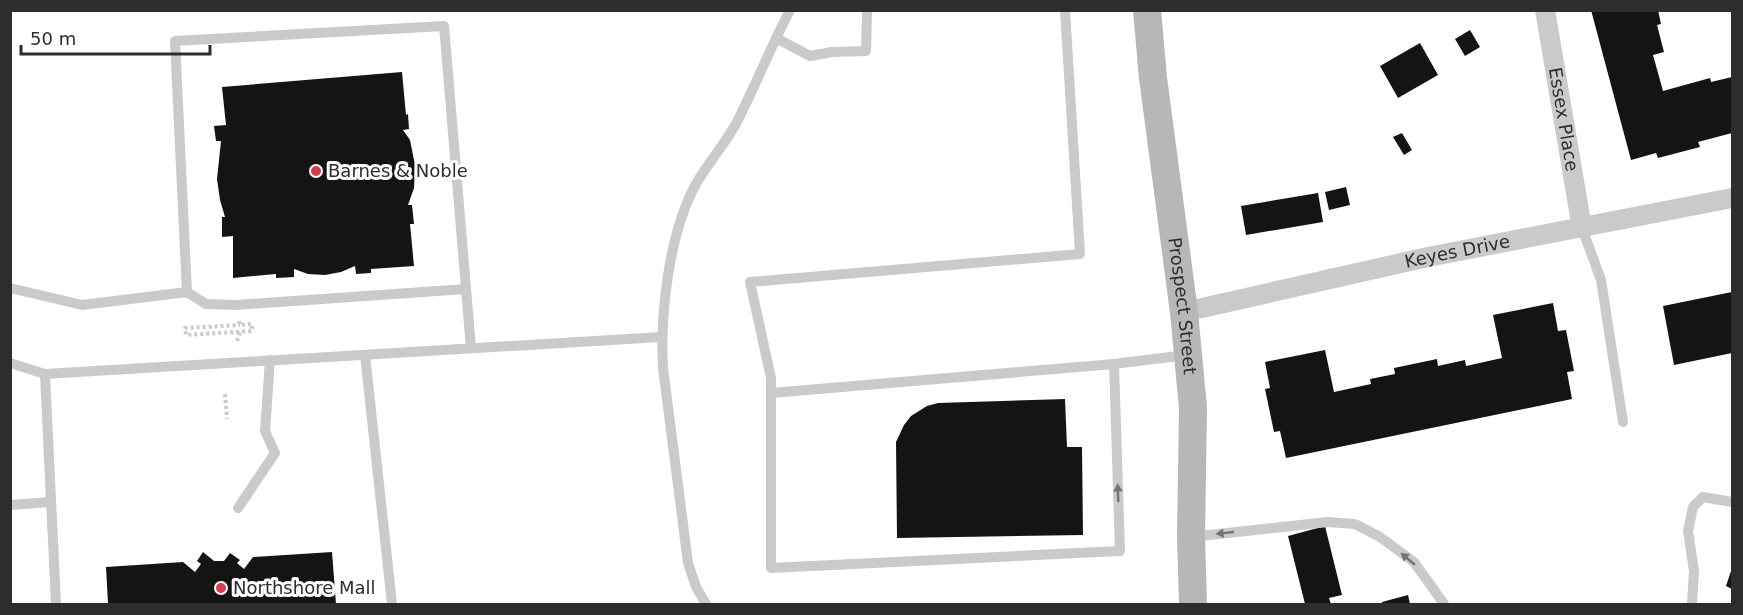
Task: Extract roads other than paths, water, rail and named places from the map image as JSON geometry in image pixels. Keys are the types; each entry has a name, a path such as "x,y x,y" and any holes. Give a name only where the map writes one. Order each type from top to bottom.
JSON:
{"street":[{"name":"Prospect Street","path":"1147,10 1153,78 1189,354 1193,408 1191,537 1193,604"},
{"name":"Essex Place","path":"1545,10 1582,228"},
{"name":"Keyes Drive","path":"1184,312 1428,257 1732,198"}],"lane":[{"path":"706,604 696,587 688,563 663,368 661,337 668,279 677,238 696,185 736,124 790,10"},
{"path":"776,38 810,56 843,56 848,52 866,51 867,10"},
{"path":"1065,10 1080,254 750,282 771,378 771,568 1120,551 1114,364"},
{"path":"188,292 175,41 444,26 471,348"},
{"path":"1582,228 1601,280 1623,422"},
{"path":"10,288 82,305 188,292 206,304 236,306 466,289"},
{"path":"10,363 45,374 661,337"},
{"path":"365,354 392,604"},
{"path":"771,393 1114,364 1189,354"},
{"path":"238,508 275,453 265,431 270,360"},
{"path":"45,374 56,604"},
{"path":"1692,604 1694,571 1688,531 1693,507 1703,497 1732,502"},
{"path":"10,505 51,502"},
{"path":"1191,537 1328,522 1355,524 1380,537 1414,562 1444,604"}],"place":[{"name":"Barnes & Noble","path":"316,171"},
{"name":"Northshore Mall","path":"221,588"}]}
